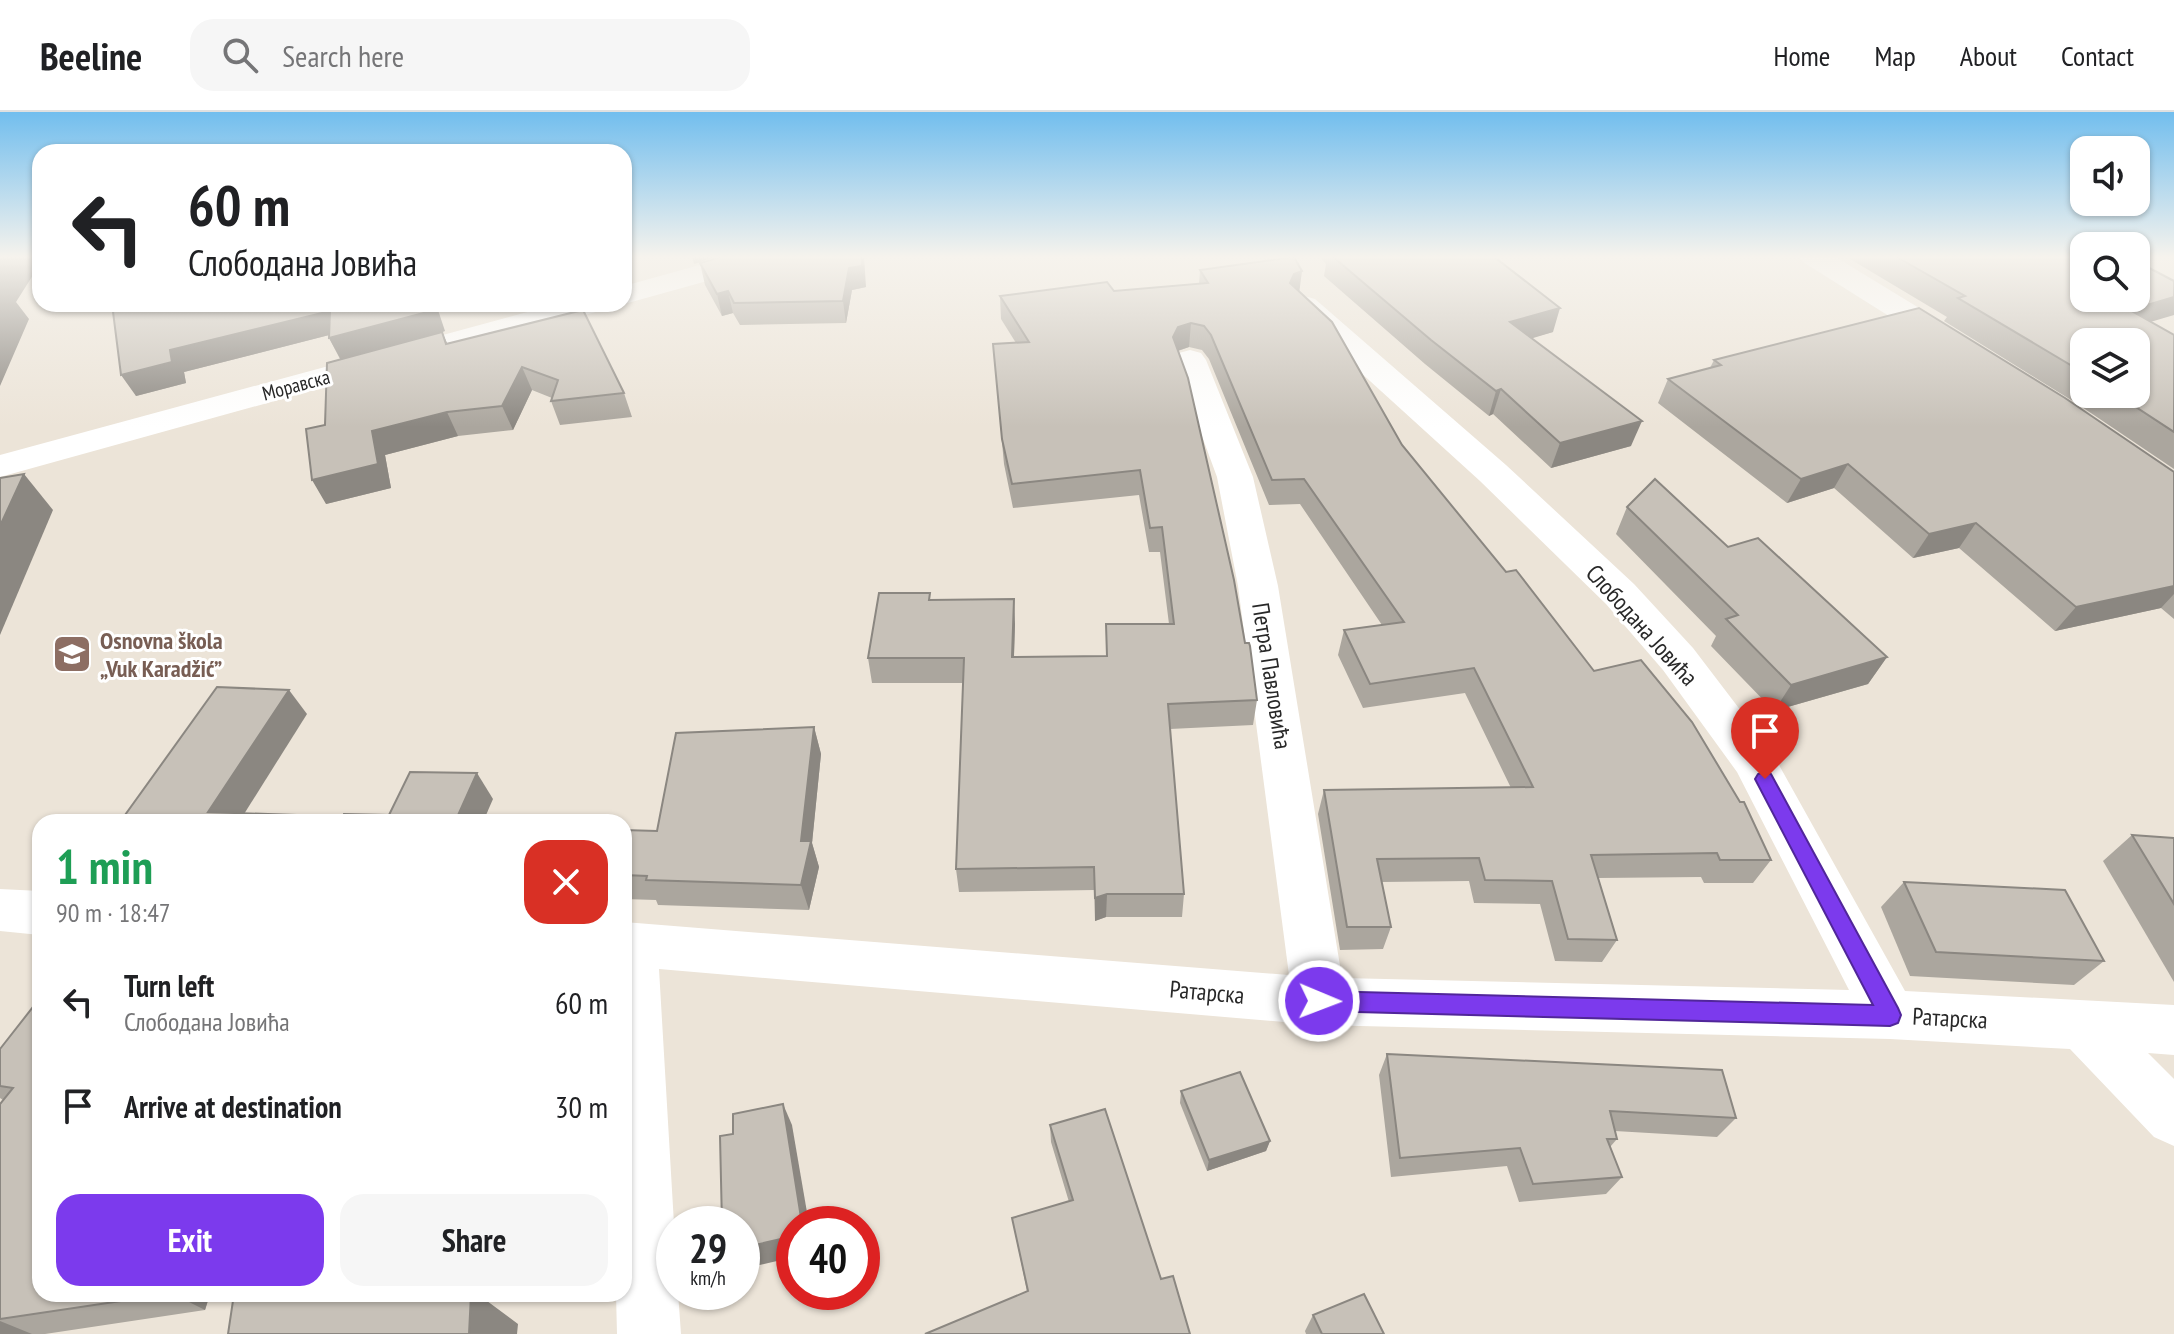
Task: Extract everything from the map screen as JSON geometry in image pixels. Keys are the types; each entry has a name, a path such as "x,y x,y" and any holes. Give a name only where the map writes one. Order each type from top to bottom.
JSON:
{"street":[{"name":"Моравска","path":"0,466 559,313"},
{"name":"Слободана Јовића","path":"1313,313 1493,473 1620,594 1678,659 1754,761 1890,1015"},
{"path":"1905,313 1984,362"},
{"name":"Петра Павловића","path":"1190,360 1235,477 1258,586 1319,1001"},
{"path":"0,910 32,912"},
{"name":"Ратарска","path":"632,945 1319,1001 1890,1015 2174,1030"},
{"path":"632,1019 649,1334"},
{"path":"2083,1025 2174,1118"}],"building":[{"path":"113,313 322,313 170,350 172,362 121,375"},
{"path":"330,313 424,313 329,338"},
{"path":"571,313 584,313 624,393 551,401 558,380 522,367 502,406 447,412 372,431 378,464 312,480 306,429 325,425 327,363 442,332 446,344"},
{"path":"1011,313 1322,313 1332,322 1402,445 1506,572 1516,570 1594,671 1641,660 1692,722 1740,802 1744,802 1771,860 1720,860 1717,853 1591,855 1617,940 1568,939 1552,881 1485,880 1479,858 1377,859 1391,927 1347,927 1324,790 1533,787 1474,668 1370,684 1344,630 1404,622 1304,479 1272,480 1211,335 1204,326 1191,323 1178,327 1173,337 1188,378 1234,580 1245,643 1250,646 1257,700 1168,704 1184,894 1107,894 1095,898 1094,867 956,869 964,658 868,658 879,593 930,593 929,600 1014,599 1012,657 1107,656 1106,624 1174,624 1162,527 1150,528 1140,470 1012,484 1002,439 993,344 1029,342"},
{"path":"1399,313 1542,313 1510,322 1642,421 1560,443 1501,389 1496,391"},
{"path":"1899,313 1927,313 2065,398 2070,401 2070,408 2080,408 2174,472 2174,586 2076,607 1976,523 1929,534 1848,464 1801,479 1668,379 1721,365 1714,360"},
{"path":"1983,313 2135,313 2174,335 2174,432 2137,408 2150,408 2150,328 2070,328 2070,365"},
{"path":"24,474 0,526 0,478"},
{"path":"1655,479 1728,547 1758,538 1887,657 1791,685 1726,619 1738,615 1627,507"},
{"path":"217,687 289,690 208,812 266,814 126,814"},
{"path":"814,727 801,841 811,841 801,885 646,880 647,876 632,875 632,830 657,831 676,733"},
{"path":"410,772 477,773 459,814 389,814"},
{"path":"2132,835 2174,838 2174,904"},
{"path":"1904,882 2065,890 2104,961 1936,952"},
{"path":"32,1008 32,1302 114,1302 0,1319 0,1104 13,1088 0,1086 0,1049"},
{"path":"1387,1054 1722,1070 1736,1118 1610,1111 1617,1139 1607,1139 1622,1177 1533,1184 1520,1148 1400,1158"},
{"path":"1240,1072 1270,1141 1209,1160 1181,1091"},
{"path":"783,1104 799,1206 776,1206 776,1240 760,1244 760,1206 722,1206 720,1136 733,1134 733,1114"},
{"path":"1105,1109 1161,1279 1173,1276 1190,1334 925,1334 1028,1291 1012,1218 1073,1200 1050,1125"},
{"path":"1364,1294 1384,1334 1322,1334 1313,1315"},
{"path":"233,1302 471,1302 469,1334 228,1334"}],"place":[{"name":"Osnovna škola „Vuk Karadžić”","path":"72,654"}],"route":[{"path":"1319,1001 1890,1015 1765,779"}]}
